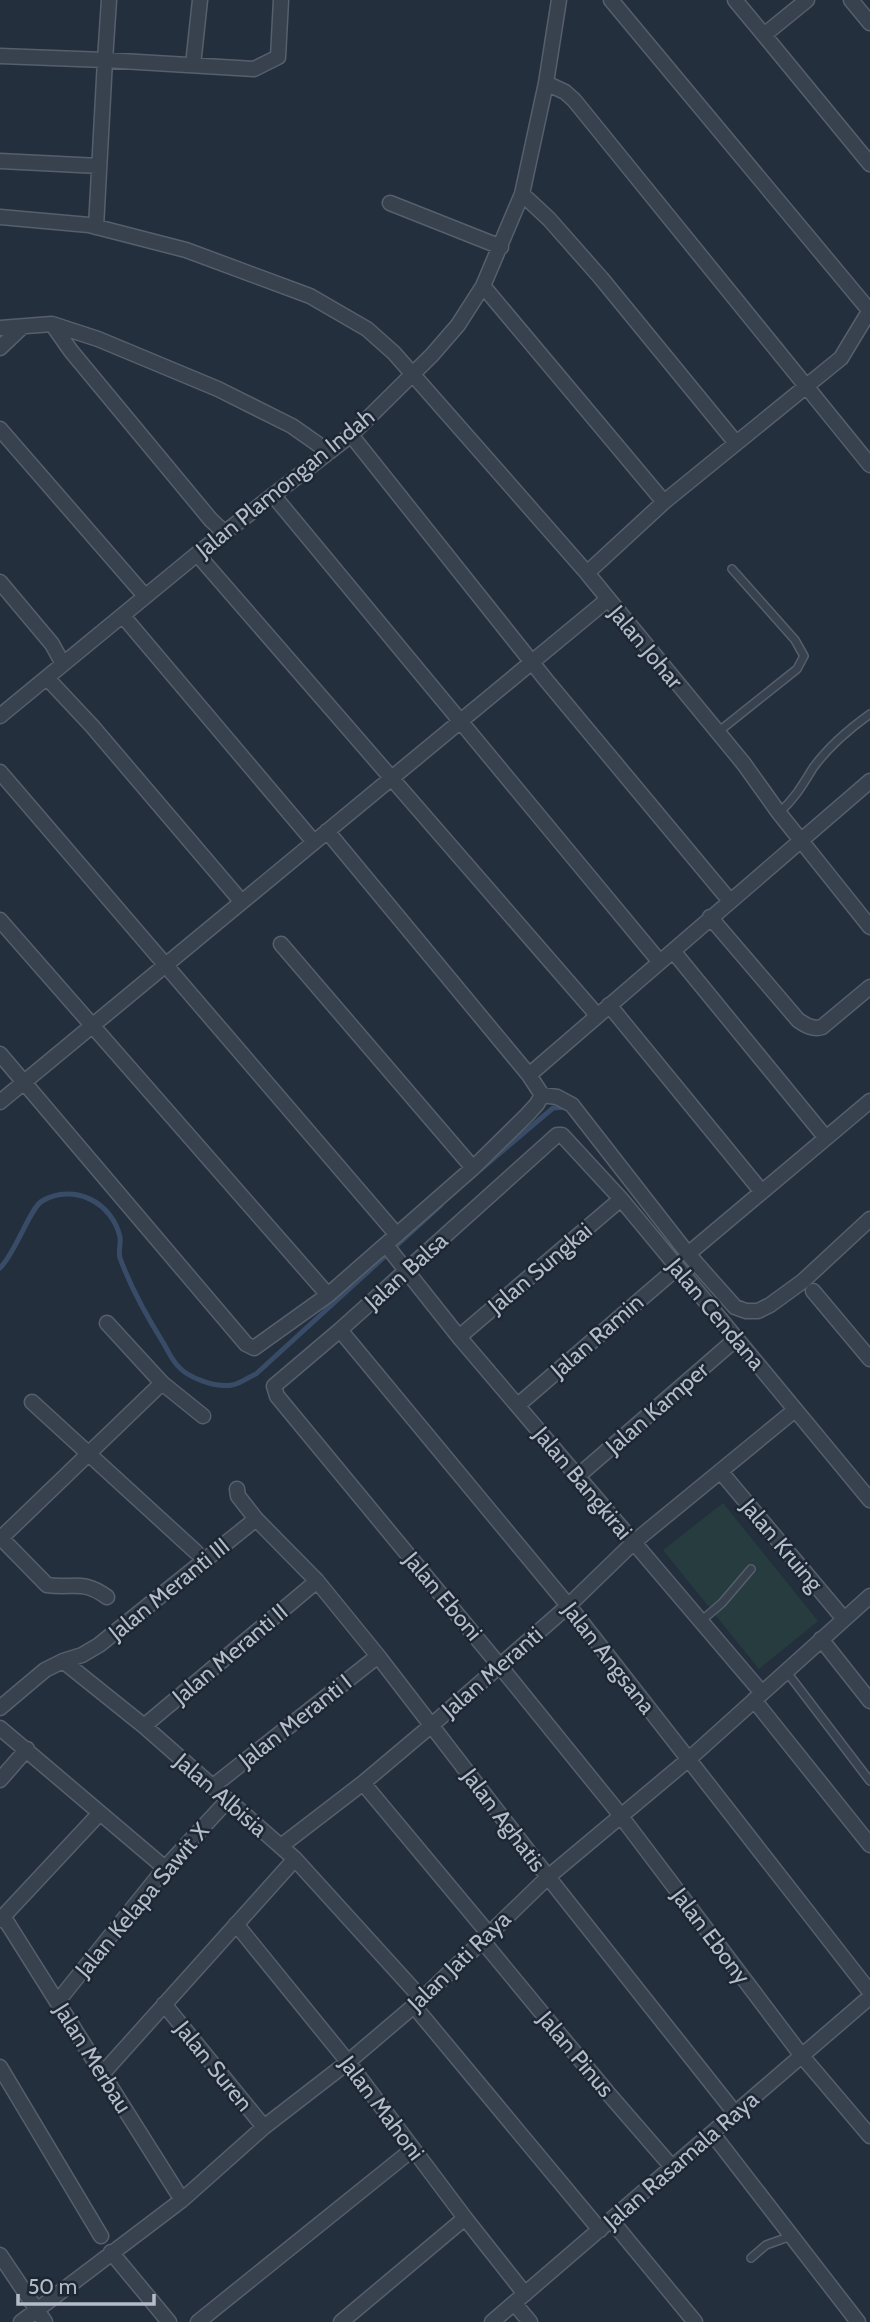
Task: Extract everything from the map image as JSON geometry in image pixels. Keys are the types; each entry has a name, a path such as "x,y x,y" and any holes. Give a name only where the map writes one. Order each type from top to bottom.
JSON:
{"street":[{"path":"96,227 109,0"},
{"path":"192,65 200,0"},
{"path":"0,56 254,69 278,57 281,0"},
{"name":"Jalan Plamongan Indah","path":"0,716 197,554 351,435 458,325 483,286 522,194 546,83 559,0"},
{"path":"587,573 664,502 841,358 849,349 870,310 611,0"},
{"path":"735,0 870,164"},
{"path":"764,35 807,0"},
{"path":"851,0 870,23"},
{"path":"546,83 565,92 574,100 870,465"},
{"path":"0,161 99,166"},
{"path":"522,194 549,219 601,278 736,443"},
{"path":"390,203 501,247"},
{"name":"Jalan Johar","path":"0,218 96,227 186,250 310,296 367,329 394,353 587,573 744,764 779,813 870,927"},
{"path":"483,286 664,502"},
{"path":"52,324 71,351 211,520 225,533"},
{"path":"0,328 52,324 99,339 218,389 292,426 329,452"},
{"path":"0,348 21,328"},
{"path":"0,429 145,596"},
{"path":"351,435 532,663 730,901"},
{"path":"273,495 659,961"},
{"path":"197,554 597,1015"},
{"path":"0,582 52,644 64,664"},
{"path":"0,1102 607,600"},
{"path":"123,616 314,842"},
{"path":"47,678 92,726 241,901"},
{"path":"0,772 397,1235"},
{"path":"529,1075 870,781"},
{"path":"327,831 529,1075 542,1095 557,1097 572,1105 688,1254 735,1307 758,1311 770,1305 803,1281 870,1219"},
{"path":"710,918 805,1025 817,1029 822,1027 870,987"},
{"path":"0,919 328,1294"},
{"path":"281,944 473,1168"},
{"path":"673,951 826,1138"},
{"path":"609,1005 762,1192"},
{"path":"0,1054 248,1347 254,1348 387,1247 473,1168 527,1115 542,1095"},
{"path":"688,1254 870,1101"},
{"name":"Jalan Cendana","path":"557,1135 565,1136 621,1199 870,1500"},
{"name":"Jalan Balsa","path":"289,1410 277,1396 274,1386 276,1383 341,1330 403,1269 557,1135"},
{"name":"Jalan Sungkai","path":"459,1336 621,1199"},
{"name":"Jalan Bangkirai","path":"387,1247 701,1621 870,1845"},
{"name":"Jalan Ramin","path":"517,1405 677,1268"},
{"path":"813,1292 870,1359"},
{"path":"107,1323 162,1383 203,1416"},
{"name":"Jalan Angsana","path":"341,1330 569,1606 870,1995"},
{"name":"Jalan Kamper","path":"578,1476 736,1339"},
{"path":"107,1597 93,1588 79,1584 58,1586 43,1583 0,1539 162,1383"},
{"path":"32,1402 196,1552"},
{"name":"Jalan Eboni","path":"289,1410 620,1816"},
{"name":"Jalan Meranti","path":"281,1846 363,1783 433,1724 569,1606 634,1542 795,1410"},
{"name":"Jalan Kruing","path":"721,1472 844,1619"},
{"path":"237,1489 238,1496 256,1519"},
{"name":"Jalan Aghatis","path":"256,1519 317,1581 433,1724 548,1877 735,2113"},
{"name":"Jalan Meranti III","path":"63,1661 82,1655 99,1645 256,1519"},
{"name":"Jalan Meranti II","path":"144,1726 317,1581"},
{"name":"Jalan Jati Raya","path":"21,2322 41,2316 111,2252 182,2200 264,2127 348,2062 418,2002 548,1877 689,1759 870,1596"},
{"path":"821,1639 870,1700"},
{"name":"Jalan Meranti I","path":"212,1787 378,1656"},
{"path":"0,1709 45,1670 63,1661"},
{"name":"Jalan Albisia","path":"63,1661 144,1726 295,1859 605,2225 695,2322"},
{"path":"0,1728 165,1868"},
{"path":"0,1780 26,1749"},
{"name":"Jalan Pinus","path":"363,1783 607,2092 672,2167"},
{"name":"Jalan Kelapa Sawit X","path":"58,2001 165,1868 228,1800"},
{"path":"1,1918 99,1814"},
{"name":"Jalan Ebony","path":"620,1816 802,2056 870,2136"},
{"path":"103,2073 295,1859"},
{"name":"Jalan Merbau","path":"1,1918 58,2001 182,2200"},
{"name":"Jalan Mahoni","path":"236,1924 348,2062 465,2218 520,2299 530,2322"},
{"name":"Jalan Rasamala Raya","path":"492,2322 870,1995"},
{"name":"Jalan Suren","path":"164,2004 264,2127"},
{"path":"0,2067 102,2236"},
{"path":"712,2133 858,2322"},
{"path":"198,2322 413,2149"},
{"path":"341,2322 465,2218"},
{"path":"111,2252 169,2322"},
{"path":"0,2255 41,2316"}],"lane":[{"path":"718,732 797,669 804,656 795,640 732,569"},
{"path":"779,813 794,798 835,743 870,714"},
{"path":"701,1621 722,1603 751,1569"},
{"path":"786,1671 870,1781"},
{"path":"751,2258 766,2245 791,2236"}],"green space":[{"path":"723,1503 818,1621 759,1669 663,1550"}],"waterway":[{"path":"480,1170 553,1108 566,1107"},
{"path":"0,1268 12,1252 37,1205 42,1201 67,1194 90,1199 100,1205 116,1225 120,1237 119,1255 124,1269 174,1361 195,1378 225,1386 256,1374 441,1205"}]}
